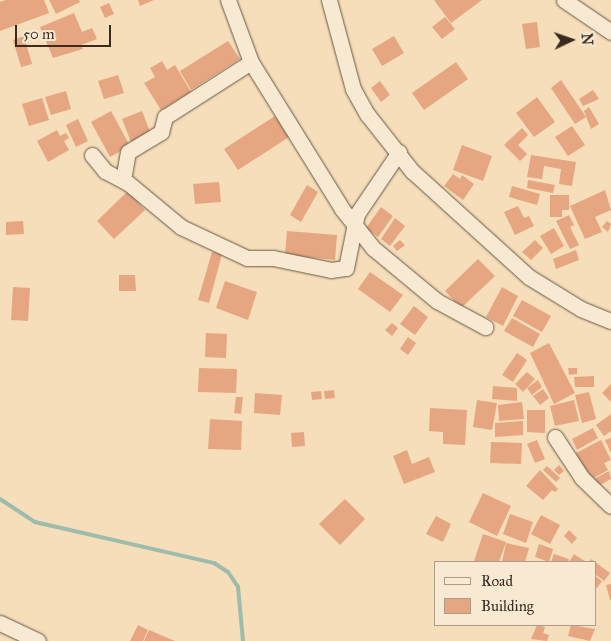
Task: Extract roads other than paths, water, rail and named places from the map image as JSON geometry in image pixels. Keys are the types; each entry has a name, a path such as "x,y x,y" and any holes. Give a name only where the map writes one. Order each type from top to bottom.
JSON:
{"street":[{"path":"228,0 251,62 326,187 373,248 437,301 486,327"},
{"path":"329,0 353,89 367,114 399,152 412,171 441,200 529,276 581,309 611,321"},
{"path":"564,0 611,32"},
{"path":"123,180 128,152 161,132 164,118 251,62"},
{"path":"92,155 105,171 123,180 181,227 247,258 273,258 331,270 346,268 357,214 399,152"},
{"path":"555,437 582,478 611,506"},
{"path":"0,623 38,641"}],"waterway":[{"path":"0,499 35,522 214,563 228,572 238,587 243,641"}]}
